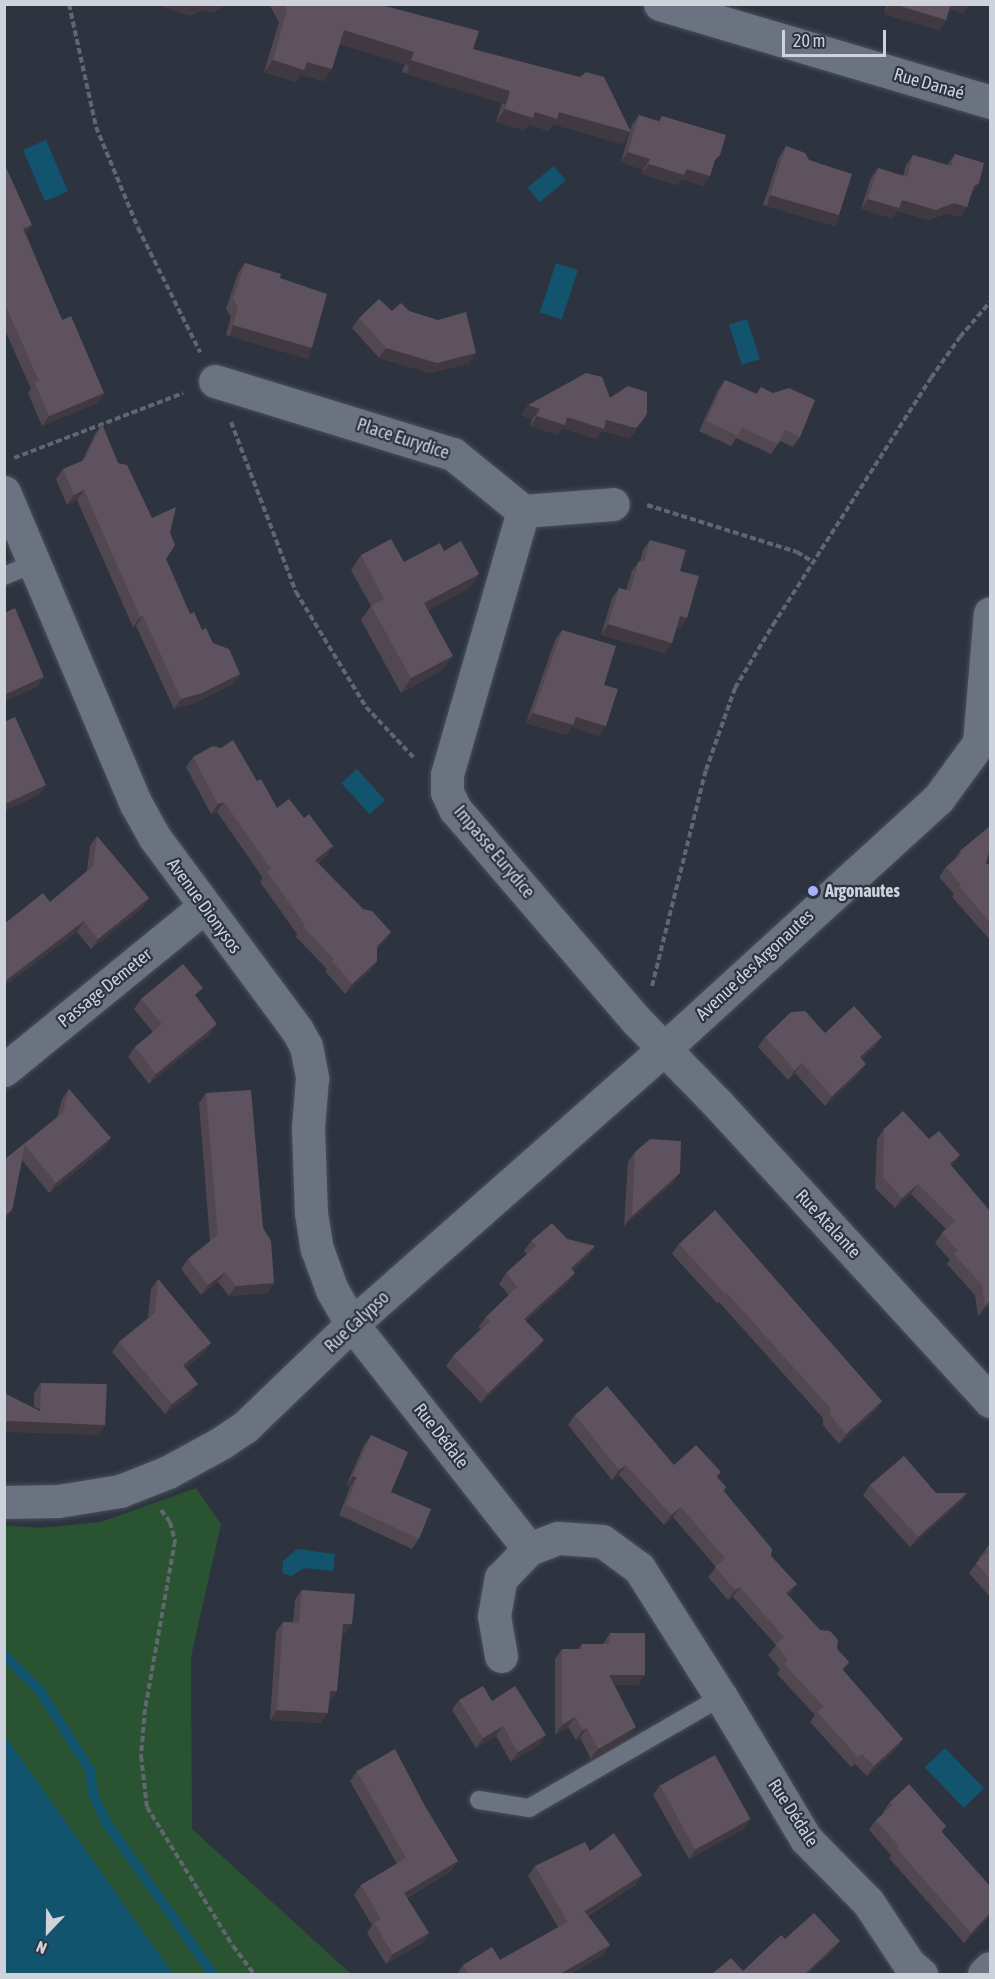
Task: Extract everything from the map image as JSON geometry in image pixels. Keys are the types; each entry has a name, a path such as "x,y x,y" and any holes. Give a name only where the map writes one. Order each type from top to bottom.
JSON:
{"street":[{"name":"Rue Danaé","path":"660,4 990,102"},
{"name":"Place Eurydice","path":"215,381 453,454 523,511"},
{"name":"Avenue Dionysos","path":"4,492 136,804 155,838 297,1029 306,1046 312,1078 308,1128 314,1231 317,1249 332,1290 352,1324"},
{"path":"523,511 613,504"},
{"name":"Impasse Eurydice","path":"523,511 447,774 447,792 455,809 636,1020 664,1049"},
{"name":"Avenue des Argonautes","path":"664,1049 938,799 985,748 990,613"},
{"name":"Passage Demeter","path":"4,1070 205,906"},
{"name":"Rue Calypso","path":"4,1502 58,1501 120,1491 193,1460 246,1426 352,1324 664,1049"},
{"name":"Rue Atalante","path":"664,1049 718,1104 990,1401"},
{"name":"Rue Dédale","path":"352,1324 529,1549"},
{"name":"Rue Dédale","path":"501,1656 494,1616 501,1578 529,1549 558,1538 602,1541 639,1568 722,1697 806,1839 868,1902 909,1971"},
{"path":"984,1974 990,1968"}],"lane":[{"path":"4,576 35,563"},
{"path":"479,1800 530,1808 722,1697"}],"path":[{"path":"636,1020 648,999 718,729 735,688 932,378 960,337 990,302"},
{"path":"4,462 215,381"},
{"path":"613,504 639,503 797,552 813,562"},
{"path":"160,1509 170,1522 175,1541 145,1709 141,1756 147,1807 233,1946 254,1974"}],"green space":[{"path":"196,1488 221,1524 191,1657 192,1829 351,1974 5,1974 5,1525 40,1528 101,1522"}],"water":[{"path":"46,140 68,192 45,201 23,150"},
{"path":"554,166 566,181 540,202 528,187"},
{"path":"556,263 578,270 562,320 540,312"},
{"path":"747,319 760,359 742,365 729,325"},
{"path":"357,769 385,800 369,814 341,783"},
{"path":"297,1549 335,1554 333,1571 304,1568 291,1576 282,1573 283,1561"},
{"path":"5,1736 173,1974 5,1974"},
{"path":"945,1748 984,1788 964,1808 925,1767"}],"building":[{"path":"284,4 378,4 479,31 473,49 580,77 586,72 604,77 631,132 559,112 557,119 535,112 533,118 505,109 510,91 411,60 414,52 344,30 332,69 307,62 304,70 273,60 287,10"},
{"path":"894,4 951,4 946,20"},
{"path":"639,115 660,122 662,116 726,135 710,176 687,169 684,175 649,164 650,159 628,152"},
{"path":"786,146 805,153 809,160 852,174 839,215 770,195"},
{"path":"955,154 984,163 979,183 974,186 967,207 954,203 936,210 902,200 899,208 868,199 878,168 907,177 913,155 951,166"},
{"path":"4,163 32,225 23,229 62,320 71,316 104,393 49,416 35,383 39,381 4,302"},
{"path":"245,263 281,274 280,278 327,294 312,348 233,325 238,307 233,299"},
{"path":"379,299 392,311 401,303 409,311 438,320 466,312 476,353 437,363 386,348 359,318"},
{"path":"586,373 602,377 610,398 628,386 647,392 647,413 636,428 606,420 604,429 567,417 565,425 537,416 540,409 528,405"},
{"path":"725,380 757,394 761,387 773,393 789,388 815,400 800,437 785,430 778,444 742,428 738,436 706,421"},
{"path":"102,424 118,463 127,465 152,518 176,507 170,533 175,545 166,559 190,614 194,612 202,630 206,628 213,643 229,649 240,674 202,693 181,699 143,616 140,617 84,490 74,495 63,469 84,460"},
{"path":"391,539 404,562 440,543 444,551 461,541 479,574 424,603 453,656 411,678 371,606 384,599 361,555"},
{"path":"650,540 686,550 680,571 699,576 687,618 680,616 672,643 608,624 619,588 630,591 639,561 644,562"},
{"path":"15,608 44,677 4,695 4,613"},
{"path":"562,630 616,646 604,685 618,689 606,726 576,717 573,725 533,713"},
{"path":"15,717 46,785 7,803 4,796 4,722"},
{"path":"233,740 257,781 261,779 277,808 289,799 304,818 309,814 333,846 315,860 363,909 372,911 391,932 377,946 377,961 352,984 332,961 334,959 303,927 305,925 267,872 271,869 224,802 218,804 193,757 213,746 221,748"},
{"path":"990,826 990,848 986,864 990,865 990,922 959,887 961,885 946,867 960,855 961,850"},
{"path":"97,836 149,898 98,939 84,921 5,981 4,924 43,893 50,902 93,866"},
{"path":"183,964 203,988 195,995 217,1024 156,1074 135,1047 162,1024 141,999"},
{"path":"854,1006 882,1037 860,1057 866,1064 832,1096 802,1063 795,1070 765,1037 791,1012 805,1011 825,1033"},
{"path":"69,1089 111,1138 56,1183 25,1145 12,1210 4,1216 4,1160 63,1113"},
{"path":"251,1090 263,1228 271,1241 274,1283 236,1286 225,1272 208,1285 188,1259 218,1235 206,1093"},
{"path":"903,1111 929,1139 939,1131 960,1155 950,1164 990,1211 990,1301 985,1306 982,1285 954,1254 958,1251 942,1233 955,1221 918,1184 902,1198 883,1177 884,1129"},
{"path":"650,1139 681,1141 680,1173 632,1216 635,1152"},
{"path":"715,1210 882,1401 846,1434 830,1415 830,1408 726,1292 724,1293 679,1244"},
{"path":"552,1223 567,1239 595,1246 571,1268 575,1273 524,1319 544,1340 488,1393 453,1356 490,1321 486,1317 517,1287 506,1273 536,1246 531,1241"},
{"path":"158,1279 211,1343 183,1365 198,1384 172,1404 119,1342 155,1313"},
{"path":"41,1383 107,1384 105,1425 7,1421 4,1427 4,1393 40,1411"},
{"path":"607,1386 674,1465 696,1445 721,1472 716,1476 726,1487 723,1490 772,1549 771,1556 797,1584 786,1593 820,1630 830,1631 838,1640 837,1649 849,1662 842,1669 903,1739 874,1766 862,1754 858,1757 817,1712 824,1707 784,1664 788,1660 776,1645 784,1637 740,1587 735,1590 715,1567 725,1558 681,1507 671,1515 626,1465 619,1470 575,1415"},
{"path":"371,1435 408,1452 391,1492 431,1509 419,1539 346,1505 357,1477 353,1476"},
{"path":"904,1456 936,1493 967,1493 918,1537 870,1485"},
{"path":"990,1544 990,1579 976,1563 988,1552 986,1549"},
{"path":"302,1590 355,1594 352,1624 343,1624 337,1691 330,1691 328,1713 277,1710 283,1622 299,1623"},
{"path":"610,1633 645,1633 645,1675 609,1675 636,1727 598,1749 587,1728 583,1730 575,1717 562,1725 562,1649 582,1649 582,1644 609,1644"},
{"path":"483,1686 492,1701 515,1686 546,1735 518,1752 503,1726 483,1738 459,1700"},
{"path":"395,1749 426,1808 458,1861 404,1893 429,1933 393,1954 374,1923 381,1919 361,1885 406,1858 357,1771"},
{"path":"715,1755 750,1819 695,1849 660,1786"},
{"path":"909,1784 946,1826 941,1831 990,1886 990,1913 971,1933 896,1848 899,1846 876,1820 893,1805 890,1802"},
{"path":"614,1833 642,1875 582,1913 585,1912 610,1945 560,1974 469,1974 463,1965 492,1947 500,1960 568,1922 535,1866 585,1842 590,1851"},
{"path":"814,1913 840,1941 805,1974 712,1974 731,1958 743,1971 781,1935 785,1939"}],"waterway":[{"path":"4,1655 40,1691 90,1770 93,1795 107,1824 213,1974"}],"place":[{"name":"Argonautes","path":"813,891"}]}
